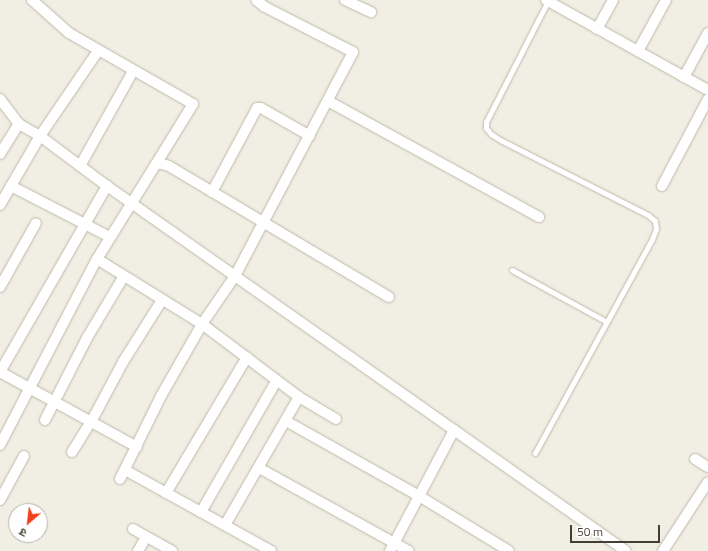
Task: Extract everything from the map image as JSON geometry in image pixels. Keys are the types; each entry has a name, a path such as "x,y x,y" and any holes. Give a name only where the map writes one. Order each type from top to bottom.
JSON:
{"street":[{"path":"0,445 30,390 58,332 110,237 193,104 98,51 56,24 32,0"},
{"path":"256,0 265,7 354,52 264,224 235,276 202,324 161,396 122,474 166,493 201,512 225,526 255,547 271,551"},
{"path":"345,0 371,12"},
{"path":"597,29 613,0"},
{"path":"638,51 666,0"},
{"path":"551,1 597,29 708,90"},
{"path":"684,77 708,33"},
{"path":"0,205 40,136 98,51"},
{"path":"80,166 133,71"},
{"path":"0,99 19,124 40,136 131,203 626,551"},
{"path":"662,186 708,99"},
{"path":"328,100 539,217"},
{"path":"212,192 257,108 261,108 310,136"},
{"path":"0,154 19,124"},
{"path":"156,164 168,166 389,297"},
{"path":"11,186 110,237"},
{"path":"107,186 84,223 0,372 30,390 137,446"},
{"path":"0,287 36,223"},
{"path":"97,260 202,324 299,397 336,419"},
{"path":"45,420 87,338 124,276"},
{"path":"72,452 91,422 123,362 162,300"},
{"path":"166,493 247,357"},
{"path":"201,512 277,380"},
{"path":"225,526 299,397"},
{"path":"286,421 419,496 509,551"},
{"path":"392,547 454,430"},
{"path":"0,500 24,456"},
{"path":"695,459 708,467"},
{"path":"259,468 392,547 409,551"},
{"path":"663,551 708,482"},
{"path":"133,529 172,551"},
{"path":"138,551 146,537"}],"lane":[{"path":"535,453 652,239 656,229 655,221 648,215 502,141 490,134 486,128 486,122 551,1"},
{"path":"512,270 607,322"}]}
